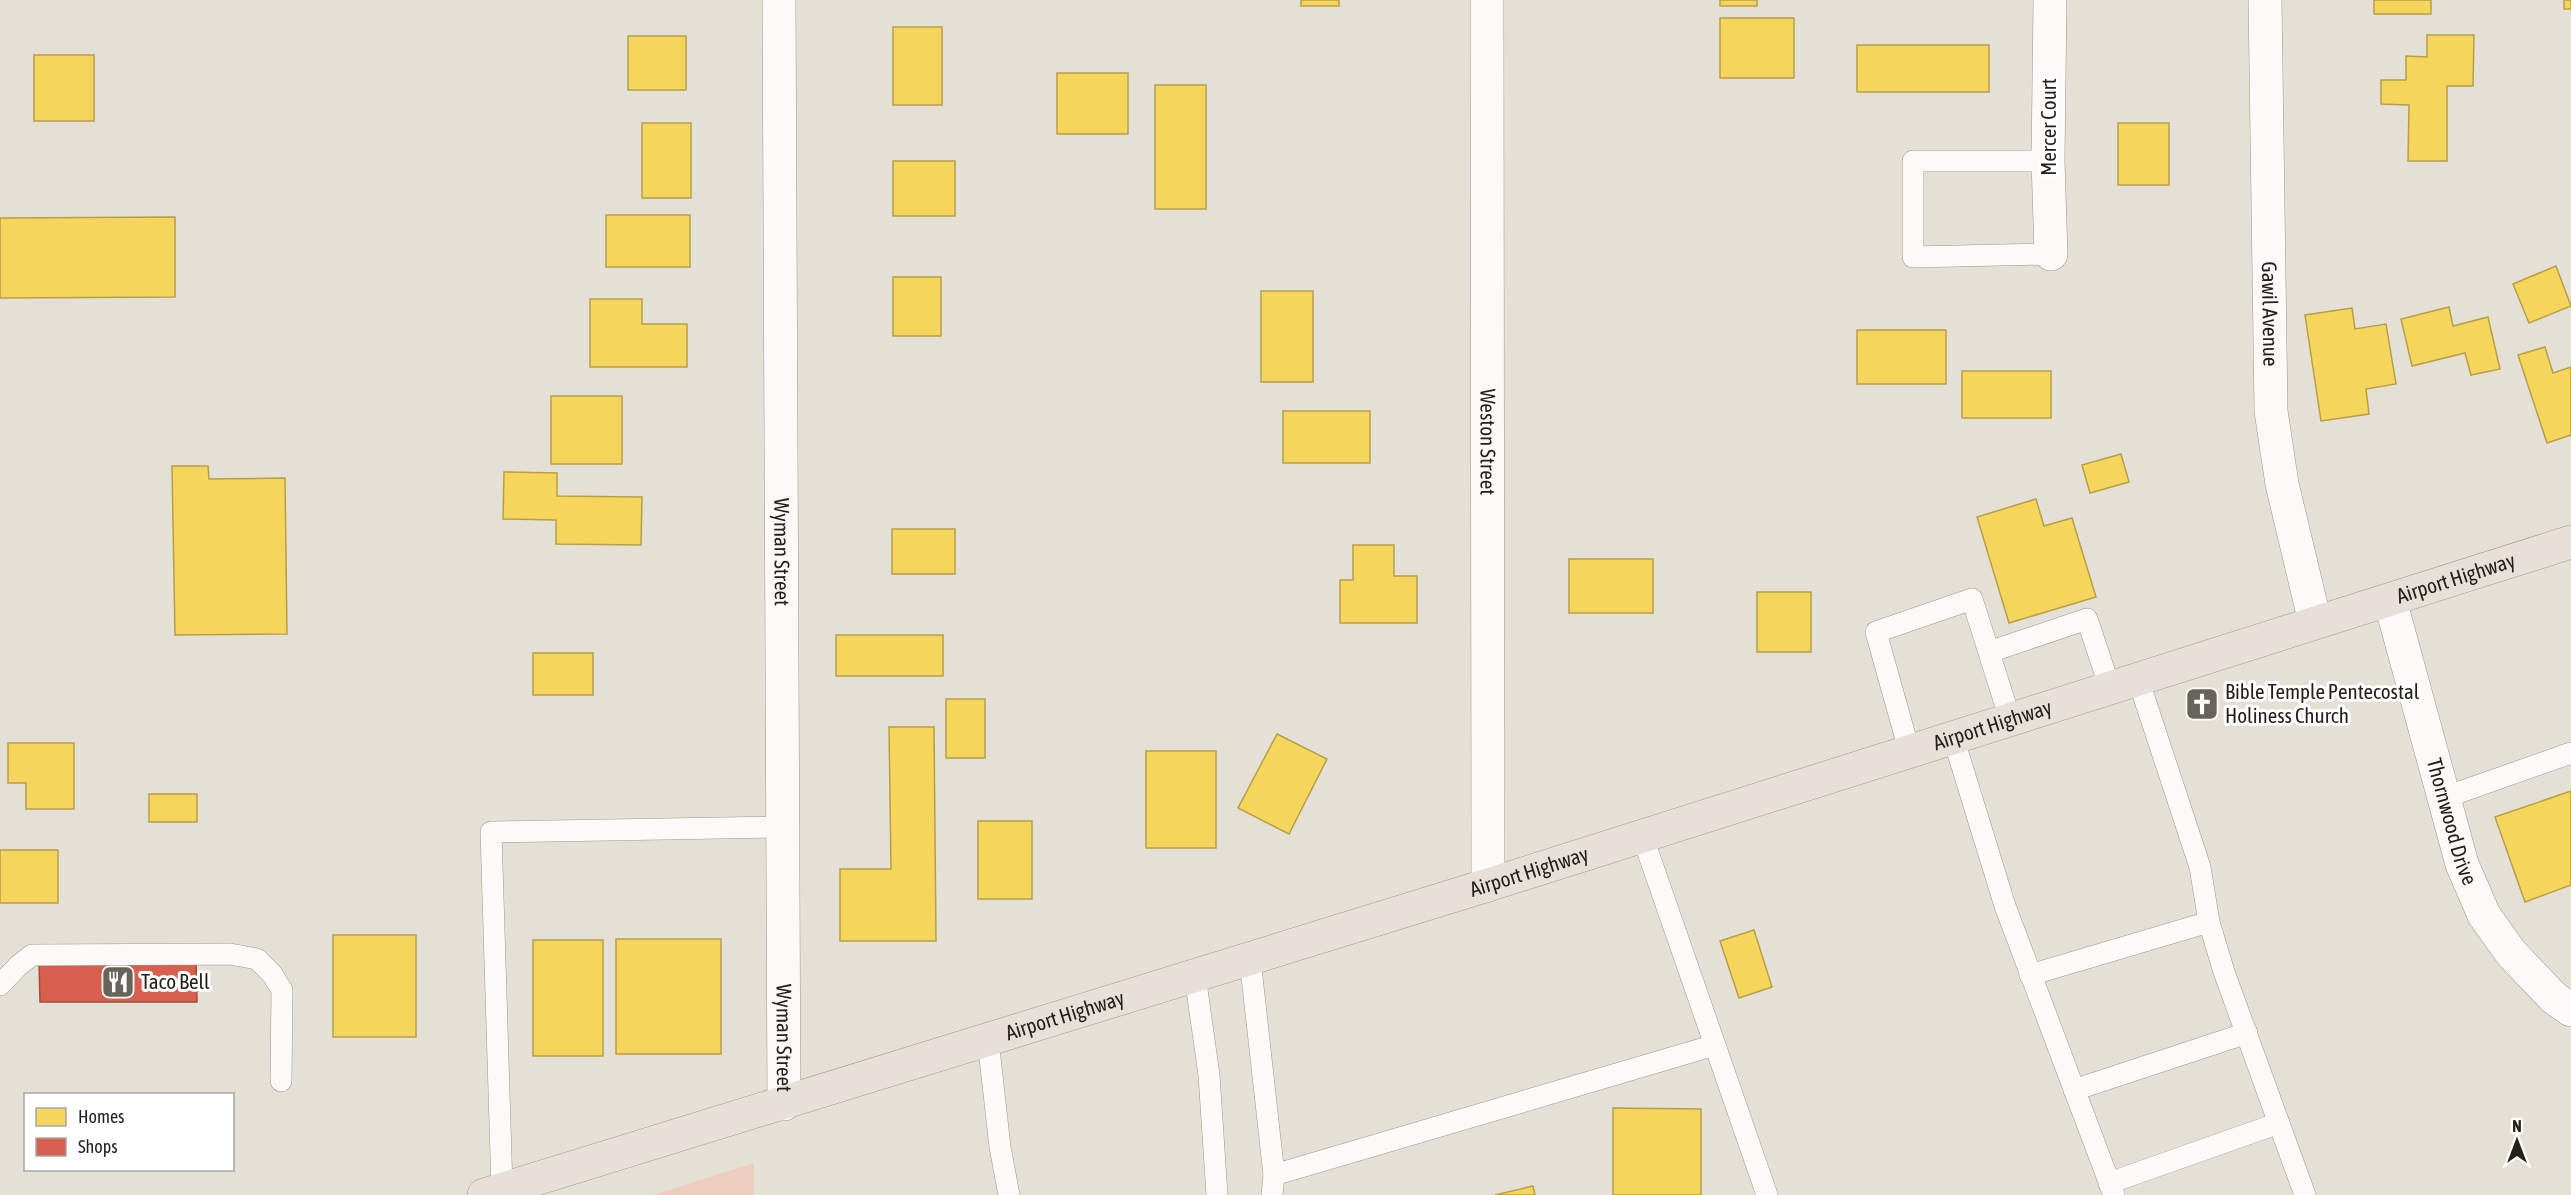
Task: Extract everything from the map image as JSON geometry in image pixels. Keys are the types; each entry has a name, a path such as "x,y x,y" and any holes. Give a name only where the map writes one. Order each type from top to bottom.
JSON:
{"main road":[{"name":"Airport Highway","path":"493,1192 1488,885 2571,542"}],"street":[{"name":"Wyman Street","path":"779,0 784,1104"},
{"name":"Weston Street","path":"1487,0 1488,885"},
{"name":"Mercer Court","path":"2050,0 2048,161 2051,254"},
{"name":"Gawil Avenue","path":"2265,0 2271,411 2282,484 2315,622"},
{"name":"Thornwood Drive","path":"2390,600 2462,864 2484,915 2511,953 2554,998 2571,1010"}],"lane":[{"path":"2048,161 1913,160 1913,257 2051,254"},
{"path":"1910,750 1876,632 1972,599 2010,719"},
{"path":"1989,652 2087,619 2124,683 2200,867 2209,922 2305,1195"},
{"path":"1953,737 2005,906 2112,1189 2279,1123"},
{"path":"2443,798 2571,753"},
{"path":"493,1192 491,832 783,827"},
{"path":"1642,835 1767,1195"},
{"path":"2030,975 2209,922"},
{"path":"0,985 18,966 32,956 231,954 256,959 272,974 282,990 281,1082"},
{"path":"1250,959 1273,1185 1715,1045"},
{"path":"1195,976 1209,1075 1217,1195"},
{"path":"2074,1090 2247,1033"},
{"path":"988,1040 1000,1147 1010,1195"}],"shaded area":[{"path":"754,1163 754,1195 653,1195"}],"building: Homes":[{"path":"1301,0 1339,0 1339,6 1301,6"},
{"path":"1720,0 1757,0 1757,6 1720,6"},
{"path":"2374,0 2431,0 2431,14 2374,14"},
{"path":"2564,0 2571,0 2571,9 2564,9"},
{"path":"1720,18 1794,18 1794,78 1720,78"},
{"path":"893,27 942,27 942,105 893,105"},
{"path":"2427,35 2474,35 2473,86 2447,86 2447,161 2408,161 2409,105 2381,104 2381,80 2406,80 2406,56 2427,57"},
{"path":"628,36 686,36 686,90 628,90"},
{"path":"1857,45 1989,45 1989,92 1857,92"},
{"path":"34,55 94,55 94,121 34,121"},
{"path":"1057,73 1128,73 1128,134 1057,134"},
{"path":"1155,85 1206,85 1206,209 1155,209"},
{"path":"642,123 691,123 691,198 642,198"},
{"path":"2118,123 2169,123 2169,185 2118,185"},
{"path":"893,161 955,161 955,216 893,216"},
{"path":"606,215 690,215 690,267 606,267"},
{"path":"175,217 175,297 0,298 0,218"},
{"path":"2556,266 2571,306 2529,323 2513,284"},
{"path":"893,277 941,277 941,336 893,336"},
{"path":"1261,291 1313,291 1313,382 1261,382"},
{"path":"590,299 642,299 642,324 687,324 687,367 590,367"},
{"path":"2449,307 2453,326 2488,317 2500,369 2471,375 2465,353 2412,366 2401,319"},
{"path":"2352,308 2355,329 2386,324 2396,384 2366,389 2369,414 2321,421 2305,315"},
{"path":"1857,330 1946,330 1946,384 1857,384"},
{"path":"2545,347 2553,373 2571,367 2571,435 2547,443 2518,355"},
{"path":"1962,371 2051,371 2051,418 1962,418"},
{"path":"551,396 622,396 622,464 551,464"},
{"path":"1283,411 1370,411 1370,463 1283,463"},
{"path":"2121,454 2129,482 2090,493 2082,465"},
{"path":"172,466 208,466 209,479 285,478 287,634 175,635"},
{"path":"504,472 557,473 557,496 642,497 641,545 556,544 556,520 503,519"},
{"path":"2036,499 2044,526 2072,518 2096,597 2009,623 1977,517"},
{"path":"892,529 955,529 955,574 892,574"},
{"path":"1353,545 1394,545 1394,576 1417,576 1417,623 1340,623 1340,580 1353,580"},
{"path":"1569,559 1653,559 1653,613 1569,613"},
{"path":"1757,592 1811,592 1811,652 1757,652"},
{"path":"836,635 943,635 943,676 836,676"},
{"path":"533,653 593,653 593,695 533,695"},
{"path":"946,699 985,699 985,758 946,758"},
{"path":"889,727 934,727 936,941 840,941 840,869 891,869"},
{"path":"1277,734 1327,759 1289,834 1238,808"},
{"path":"8,743 74,743 74,809 26,809 26,783 8,783"},
{"path":"1146,751 1216,751 1216,848 1146,848"},
{"path":"2571,791 2571,885 2525,902 2495,817"},
{"path":"149,794 197,794 197,822 149,822"},
{"path":"978,821 1032,821 1032,899 978,899"},
{"path":"0,850 58,850 58,903 0,903"},
{"path":"1754,930 1772,987 1739,998 1720,941"},
{"path":"333,935 416,935 416,1037 333,1037"},
{"path":"616,939 721,939 721,1054 616,1054"},
{"path":"533,940 603,940 603,1056 533,1056"},
{"path":"1613,1108 1701,1109 1701,1195 1613,1195"},
{"path":"1533,1186 1535,1195 1495,1195"}],"building: Shops":[{"name":"Taco Bell","path":"196,960 197,1002 40,1002 39,961"}],"place":[{"name":"Bible Temple Pentecostal Holiness Church","path":"2202,704"},
{"name":"Taco Bell","path":"118,982"}]}
